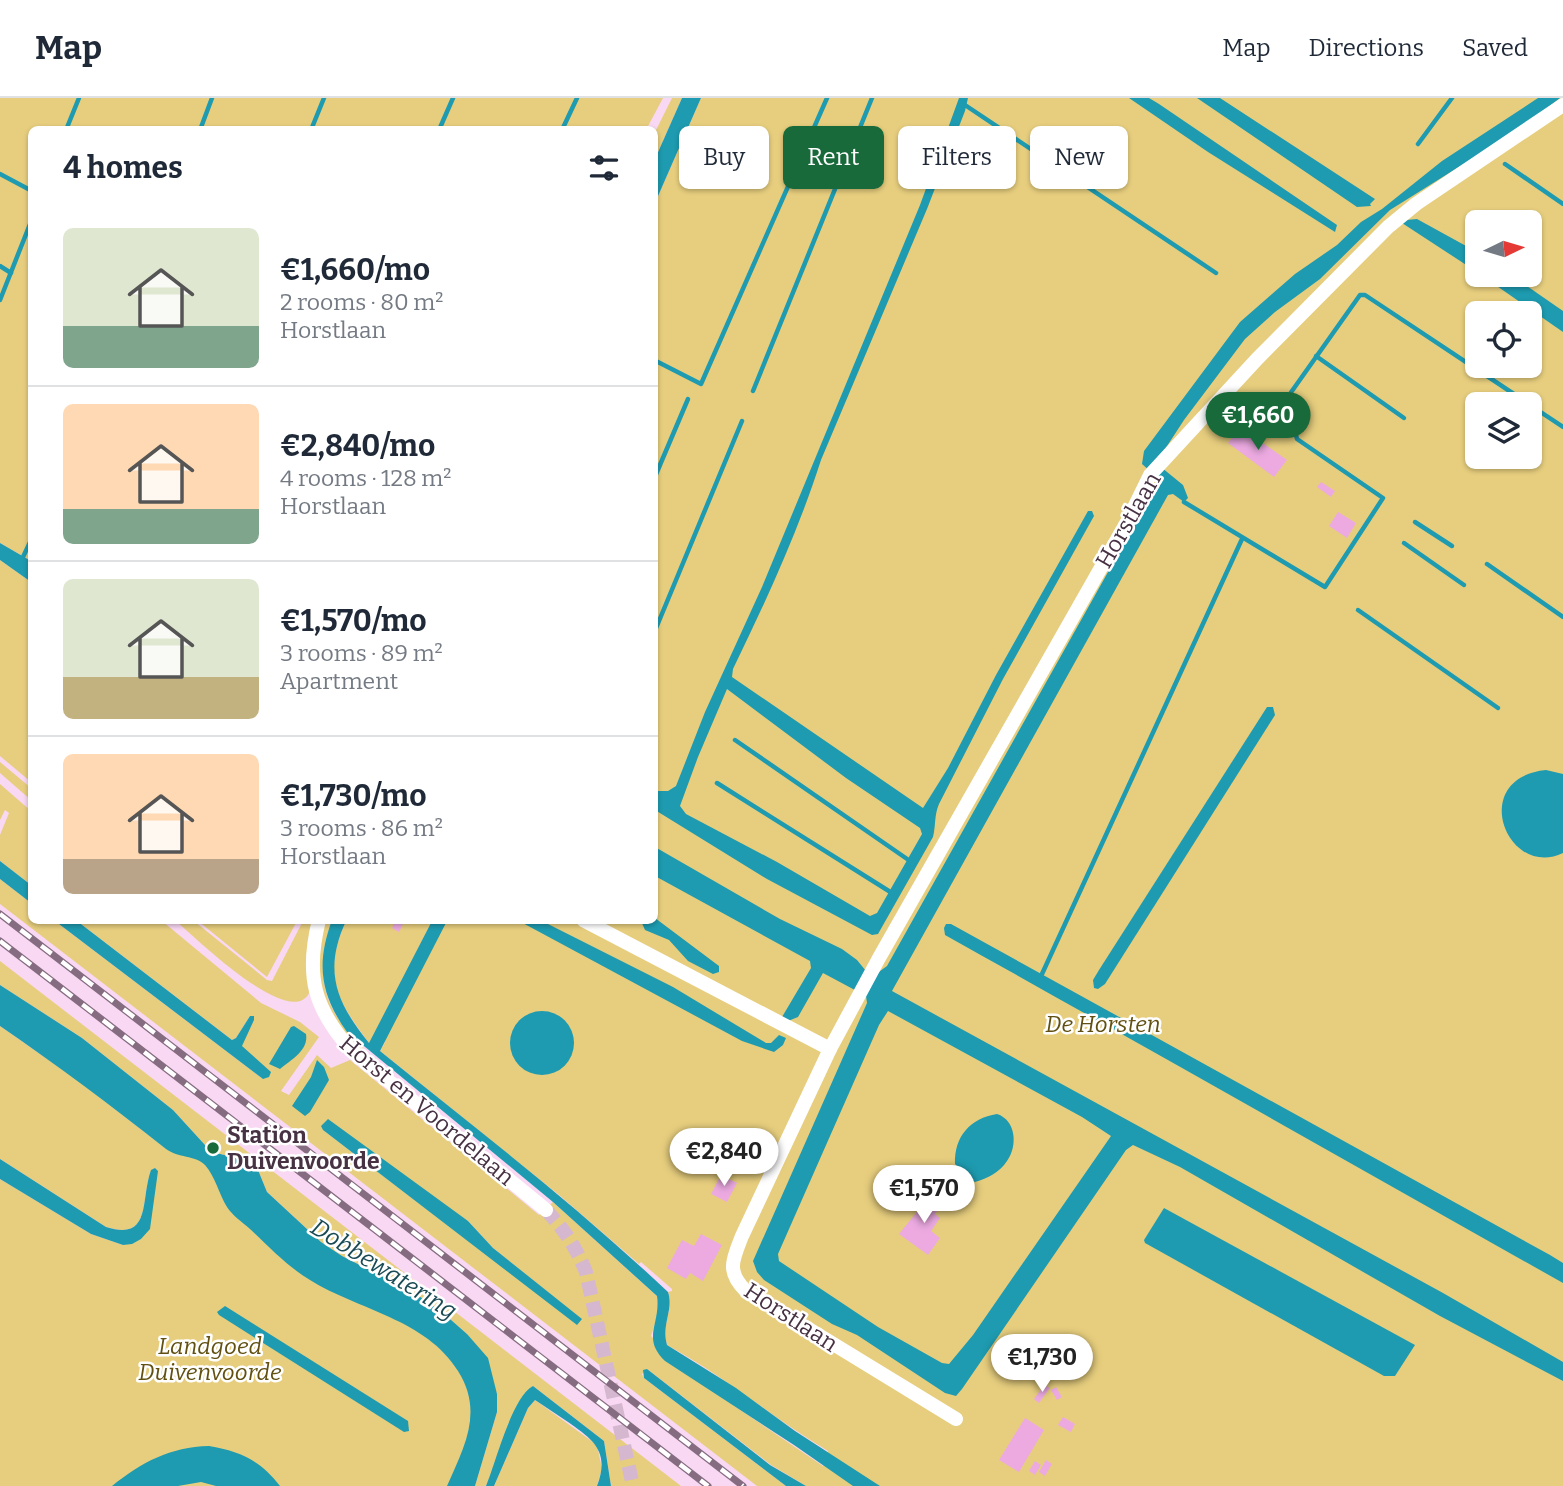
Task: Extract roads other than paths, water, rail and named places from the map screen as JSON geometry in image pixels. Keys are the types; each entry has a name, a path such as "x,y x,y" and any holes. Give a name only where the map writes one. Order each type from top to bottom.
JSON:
{"street":[{"name":"Horstlaan","path":"956,1419 745,1290 735,1280 732,1268 738,1247 830,1049 1155,470 1257,359 1388,227 1416,204 1563,105"},
{"name":"Horst en Voordelaan","path":"318,924 312,962 315,989 332,1030 352,1051 546,1210"},
{"path":"591,924 830,1049"}],"water":[{"path":"682,98 701,98 689,126 679,126 679,148 658,196 658,152"},
{"path":"959,98 968,98 959,126 949,126"},
{"path":"1129,98 1149,98 1159,104 1337,225 1335,232 1208,152"},
{"path":"1197,98 1220,98 1375,199 1371,206 1357,207"},
{"path":"1538,98 1560,98 1521,128 1390,210 1320,279 1275,312 1245,339 1184,420 1156,463 1183,485 1188,498 1184,502 1173,494 1168,495 892,991 1443,1293 1563,1362 1563,1381 1440,1316 1180,1167 1133,1145 1126,1150 962,1389 956,1396 945,1393 857,1335 832,1324 764,1280 753,1261 867,1003 866,996 823,973 798,1017 788,1021 782,1017 811,968 810,961 658,878 658,849 780,919 842,949 866,971 876,974 887,966 1158,483 1142,464 1144,451 1240,322 1295,274 1337,245 1361,222 1382,209 1442,161","holes":["888,1011 1082,1117 1111,1136 973,1335 949,1364 942,1363 878,1327 779,1261 778,1254 879,1025"]},
{"path":"926,189 935,189 821,460 792,540 733,669 732,677 923,808 948,768 996,675 1088,511 1092,511 1094,516 1003,679 939,804 933,837 878,934 872,935 767,879 658,812 658,791 668,791 676,786 705,712 762,587","holes":["727,689 846,778 920,828 922,834 877,913 870,916 777,862 686,814 680,806"]},
{"path":"1417,219 1465,245 1465,264 1402,223"},
{"path":"1498,287 1528,287 1563,311 1563,332 1542,317 1542,301 1518,301"},
{"path":"0,543 28,559 28,580 0,560"},
{"path":"1267,707 1273,707 1275,715 1105,984 1098,989 1094,988 1093,980 1099,970"},
{"path":"1546,770 1563,774 1563,853 1543,858 1526,853 1512,841 1504,825 1502,807 1507,790 1522,777"},
{"path":"0,861 28,883 28,901 0,879"},
{"path":"658,920 719,966 719,972 713,974 688,961 669,940 645,930 642,924 658,924"},
{"path":"59,924 81,924 232,1040 250,1016 254,1016 242,1046 271,1072 269,1077 263,1079"},
{"path":"331,924 345,924 335,955 334,971 341,1000 369,1043 430,924 445,924 380,1051 563,1199 668,1292 670,1305 665,1330 667,1345 736,1388 795,1431 880,1486 853,1486 665,1361 658,1353 653,1338 657,1296 553,1202 347,1032 331,1005 323,978"},
{"path":"525,924 548,924 673,987 766,1043 771,1043 779,1035 786,1038 783,1045 774,1052 742,1041"},
{"path":"946,924 951,924 1550,1255 1563,1263 1563,1283 945,935"},
{"path":"0,985 82,1038 173,1110 205,1145 216,1153 241,1159 258,1170 267,1192 321,1242 342,1256 413,1292 467,1334 488,1358 497,1394 497,1412 475,1486 447,1486 469,1429 470,1401 458,1371 444,1353 410,1327 329,1290 294,1269 234,1216 205,1165 166,1149 0,1026"},
{"path":"542,1011 560,1017 568,1025 574,1043 568,1061 560,1069 542,1075 524,1069 516,1061 510,1043 516,1025 524,1017"},
{"path":"294,1026 306,1034 302,1050 280,1069 269,1064 291,1027"},
{"path":"317,1060 324,1067 329,1080 305,1116 292,1106 311,1077"},
{"path":"997,1114 1008,1122 1011,1128 1014,1141 1011,1155 1000,1169 975,1182 955,1164 957,1145 965,1130 972,1124"},
{"path":"328,1119 468,1221 493,1248 582,1319 577,1325 323,1130 321,1126"},
{"path":"0,1159 106,1227 121,1230 138,1223 151,1170 155,1168 158,1171 150,1229 141,1239 123,1245 91,1234 0,1179"},
{"path":"1164,1208 1415,1345 1395,1376 1384,1376 1145,1243 1144,1240"},
{"path":"225,1306 408,1421 409,1431 404,1432 219,1315 217,1312"},
{"path":"647,1369 770,1465 806,1486 786,1486 644,1378 643,1370"},
{"path":"533,1386 604,1441 611,1486 597,1486 602,1464 592,1441 535,1400 528,1408 494,1486 486,1486 518,1403"},
{"path":"209,1446 249,1458 280,1486 216,1486 201,1482 178,1486 112,1486 157,1457 182,1449"}],"waterway":[{"path":"68,126 79,98"},
{"path":"202,126 212,98"},
{"path":"313,126 324,98"},
{"path":"441,126 453,98"},
{"path":"564,126 577,98"},
{"path":"658,362 701,384 827,98"},
{"path":"753,391 872,98"},
{"path":"1418,144 1452,98"},
{"path":"962,103 1216,273"},
{"path":"1505,164 1563,204"},
{"path":"0,174 28,189"},
{"path":"0,300 28,229"},
{"path":"0,266 11,273"},
{"path":"1184,502 1325,587 1383,498 1297,439 1287,398 1360,295 1365,295 1511,392"},
{"path":"1316,356 1404,418"},
{"path":"658,470 688,399"},
{"path":"1542,413 1563,427"},
{"path":"658,623 742,421"},
{"path":"1415,522 1452,546"},
{"path":"1042,974 1242,539"},
{"path":"1404,543 1464,585"},
{"path":"23,557 28,546"},
{"path":"1487,564 1563,617"},
{"path":"1358,610 1498,708"},
{"path":"735,740 910,861"},
{"path":"717,783 892,893"}],"tunnel":[{"path":"546,1210 569,1239 586,1272 633,1486"}],"railway":[{"path":"0,914 743,1486"},
{"path":"0,941 708,1486"}],"place":[{"name":"Station Duivenvoorde","path":"213,1148"}],"park label":[{"name":"De Horsten","path":"1103,1024"},
{"name":"Landgoed Duivenvoorde","path":"210,1359"}],"water label":[{"name":"Dobbewatering","path":"384,1269"}]}
